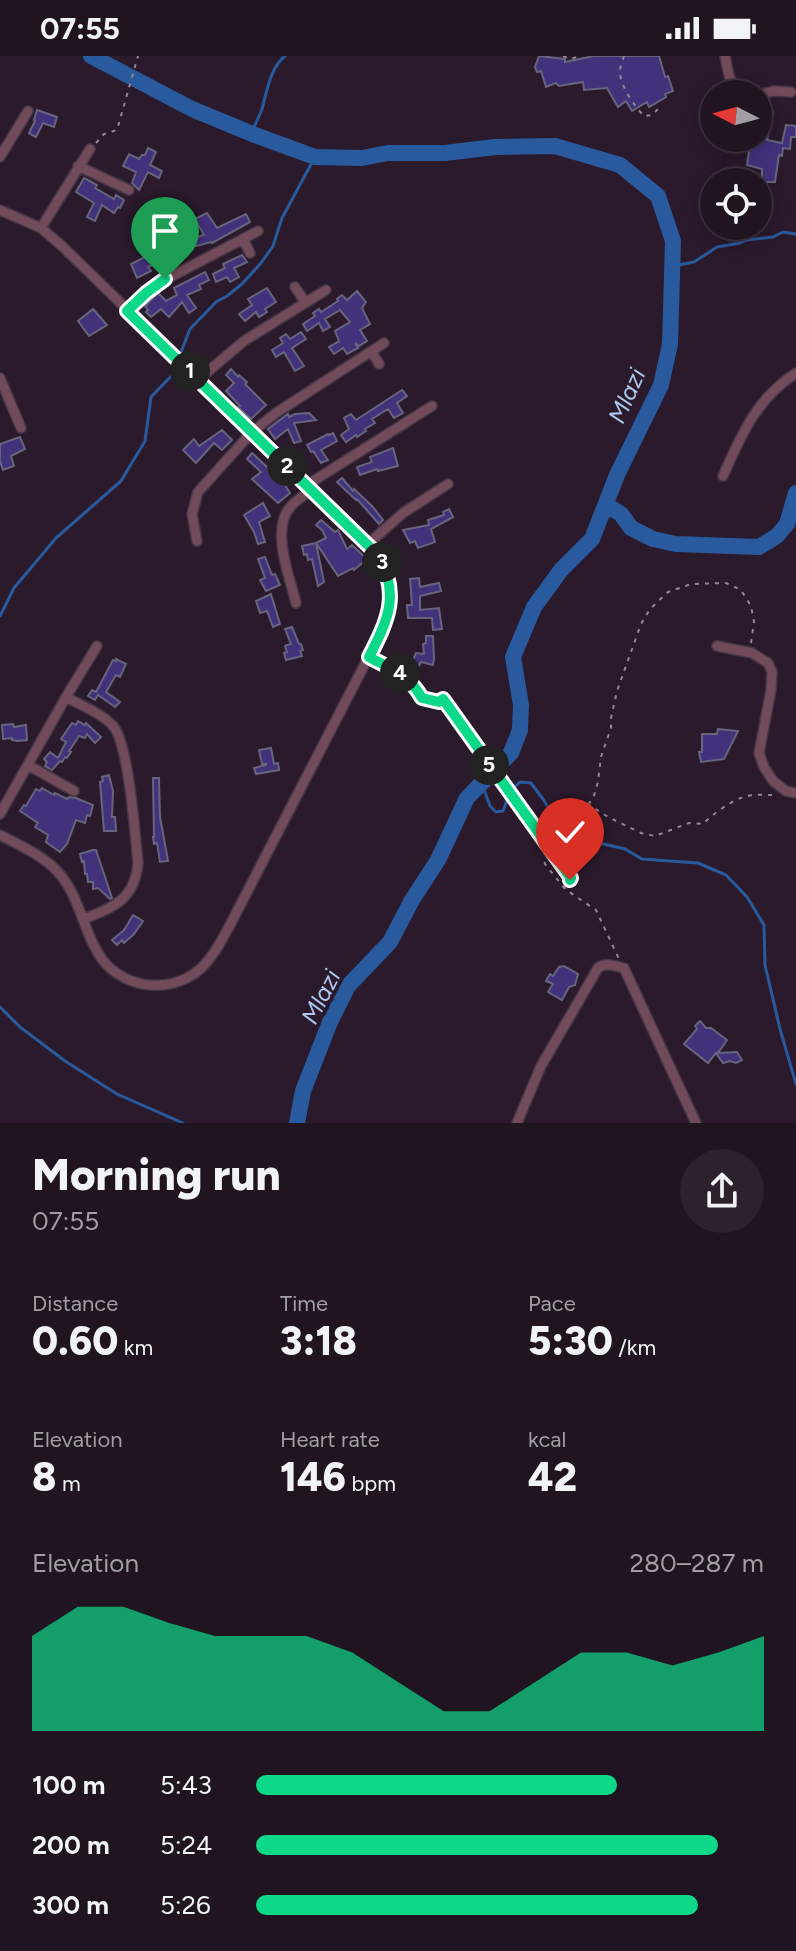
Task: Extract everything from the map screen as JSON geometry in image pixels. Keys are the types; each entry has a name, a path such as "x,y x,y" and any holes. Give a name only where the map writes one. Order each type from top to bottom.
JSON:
{"street":[{"path":"725,56 731,80"},
{"path":"772,92 791,92"},
{"path":"0,157 28,111"},
{"path":"41,228 90,149"},
{"path":"78,166 129,190"},
{"path":"0,210 41,228 62,246 368,544 387,574 391,602 383,629 230,925 198,971 179,982 162,985 142,985 115,973 95,948 68,885 57,871 42,858 0,835"},
{"path":"127,311 157,284 258,231"},
{"path":"243,239 250,253"},
{"path":"295,287 305,302"},
{"path":"199,379 236,347 326,290"},
{"path":"197,541 192,514 198,492 252,432 384,343"},
{"path":"372,352 379,364"},
{"path":"723,476 749,421 767,396 796,373"},
{"path":"0,379 21,428"},
{"path":"296,603 281,537 287,511 310,487 432,406"},
{"path":"368,544 403,513 448,484"},
{"path":"0,814 97,646"},
{"path":"717,646 748,652 768,663 772,672 766,725 759,753 773,781 791,792"},
{"path":"66,697 103,717 120,738 138,863 136,879 125,897 84,919"},
{"path":"28,765 74,791"},
{"path":"517,1123 541,1066 602,964 624,968 696,1123"}],"path":[{"path":"90,149 104,134 117,130 138,56"},
{"path":"563,56 570,59 581,56"},
{"path":"624,56 620,76 634,106 644,116 652,115 658,109"},
{"path":"588,804 593,799 598,782 617,691 641,624 650,609 668,592 691,584 726,583 741,590 751,606 754,622 748,652"},
{"path":"369,657 403,675 422,698 439,702 443,699 571,878 566,877 565,889"},
{"path":"624,968 596,910 565,889 545,864 544,860 556,838 573,822 582,804 588,804 641,833 655,836 689,823 703,824 717,810 743,796 791,792"}],"building":[{"path":"539,56 565,59 565,62 594,56 659,56 673,91 649,107 647,102 632,111 626,101 618,107 607,88 584,90 583,82 559,86 556,83 546,87 541,71 537,72 535,67"},
{"path":"37,110 57,117 54,127 43,123 36,137 29,133"},
{"path":"786,125 796,126 796,137 791,137 790,149 783,148 782,156 779,155 775,182 772,182 772,168 747,165 749,152 772,152 772,141 782,143"},
{"path":"148,148 156,152 150,165 162,171 159,178 148,172 139,190 132,183 136,172 123,166 129,154 139,159"},
{"path":"84,178 114,199 116,195 124,200 120,208 114,213 102,205 95,221 87,217 94,203 76,192"},
{"path":"207,213 217,228 246,214 250,222 212,243 195,244 182,251 177,243 204,235 195,219"},
{"path":"153,249 159,262 148,267 151,271 137,278 131,264"},
{"path":"242,255 247,262 234,268 239,277 230,282 227,277 216,282 213,274 225,268 223,264"},
{"path":"205,272 209,280 199,285 201,289 187,295 196,308 189,313 182,302 169,317 161,309 151,317 146,312 145,306 158,293 166,301 177,295 174,288"},
{"path":"267,288 276,302 259,317 256,312 245,321 239,314 252,305 248,299"},
{"path":"357,291 366,302 362,308 370,324 360,330 367,341 359,346 355,343 358,348 347,354 343,348 334,354 329,347 339,341 335,331 350,322 340,310 325,319 330,327 323,331 319,323 307,331 303,324 319,309 321,312 342,295 347,300"},
{"path":"93,309 107,325 89,336 78,321"},
{"path":"301,332 306,339 292,348 304,366 295,371 284,352 276,357 272,350 283,343 280,338 286,334 290,339"},
{"path":"231,369 247,382 245,384 266,405 251,419 226,391 234,383 226,375"},
{"path":"402,390 407,396 397,403 403,413 394,418 388,409 372,419 375,423 366,431 346,442 341,435 349,429 344,418 351,414 356,420"},
{"path":"309,413 316,420 294,423 301,441 294,443 288,429 275,439 268,429 288,414 289,417"},
{"path":"222,430 232,440 222,450 214,443 196,463 183,450 194,439 199,446"},
{"path":"333,433 337,441 321,450 328,460 321,463 307,445"},
{"path":"20,437 25,449 11,456 14,466 3,470 0,444"},
{"path":"393,448 398,466 360,475 357,467 372,462 370,457"},
{"path":"252,453 276,480 280,477 290,493 278,503 252,479 261,472 247,459"},
{"path":"342,478 373,507 383,520 379,524 337,482"},
{"path":"263,503 270,516 259,522 265,542 258,544 244,515"},
{"path":"449,509 453,517 431,529 435,542 418,548 415,541 410,543 403,530 429,525 428,520 444,515 443,512"},
{"path":"321,520 335,532 338,530 347,549 352,545 367,559 354,570 338,576 316,543 326,538 316,525"},
{"path":"316,543 324,582 318,586 312,559 308,560 307,554 304,555 302,546"},
{"path":"265,557 280,585 266,591 260,580 265,578 258,559"},
{"path":"419,578 420,587 439,583 441,591 420,596 420,610 439,608 442,629 433,630 432,618 408,618 407,605 412,605 410,579"},
{"path":"271,594 280,624 273,627 267,611 260,613 256,601"},
{"path":"292,627 301,644 302,656 286,660 285,646 291,644 285,629"},
{"path":"426,636 433,636 433,665 421,662 413,677 407,674 416,653 424,654"},
{"path":"116,659 126,664 120,677 116,675 106,692 120,702 115,707 98,695 95,700 88,696 92,690 96,692"},
{"path":"78,721 86,723 101,737 95,743 87,734 85,738 79,736 67,758 52,770 45,766 47,762 44,759 50,752 58,758 66,742 61,739 72,723 76,725"},
{"path":"13,724 14,727 26,725 27,740 3,739 2,725"},
{"path":"718,729 738,731 724,759 701,762 702,734 717,734"},
{"path":"271,748 274,764 278,763 279,770 256,774 254,768 266,765 262,764 259,750"},
{"path":"109,775 116,831 104,831 100,782 103,781 102,777"},
{"path":"153,778 159,778 160,817 168,861 160,862 157,843 154,844"},
{"path":"42,788 54,795 76,798 93,805 85,823 76,820 67,844 60,852 46,842 48,835 35,827 38,823 20,811 36,789 40,791"},
{"path":"96,850 110,899 98,888 93,889 93,882 88,882 85,874 80,854"},
{"path":"133,915 143,921 134,934 117,945 112,940 124,930"},
{"path":"564,966 578,974 575,985 569,987 562,1000 548,992 553,984 546,981 550,974 553,976 559,967"},
{"path":"700,1021 727,1040 718,1053 737,1052 742,1060 723,1063 716,1053 708,1063 684,1044"}],"waterway":[{"name":"Mlazi","path":"91,56 192,109 315,157 362,158 388,153 555,146 620,165 658,196 673,241 670,344 661,385 617,475 592,539 561,570 534,607 513,657 521,705 520,730 511,753 467,798 438,860 390,942 348,986 303,1091 297,1123"},
{"path":"251,133 262,109 272,73 285,56"},
{"path":"181,352 190,329 216,302 242,284 273,246 282,218 315,157"},
{"path":"673,266 694,262 717,247 773,237 783,232 796,234"},
{"path":"0,616 14,588 56,538 121,481 145,441 151,397 180,367"},
{"path":"604,510 613,509 631,528 653,539 676,544 759,547 777,536 787,524 796,493"},
{"path":"482,784 490,806 496,812 503,811 511,790 520,782 531,783 565,835 625,849 642,859 698,863 726,875 747,897 764,925 765,965 796,1084"},
{"path":"0,1007 20,1027 65,1061 117,1094 183,1123"}],"route":[{"path":"165,279 127,311 377,554 390,583 391,602 387,620 369,657 403,675 422,698 439,702 443,699 570,880"}]}
